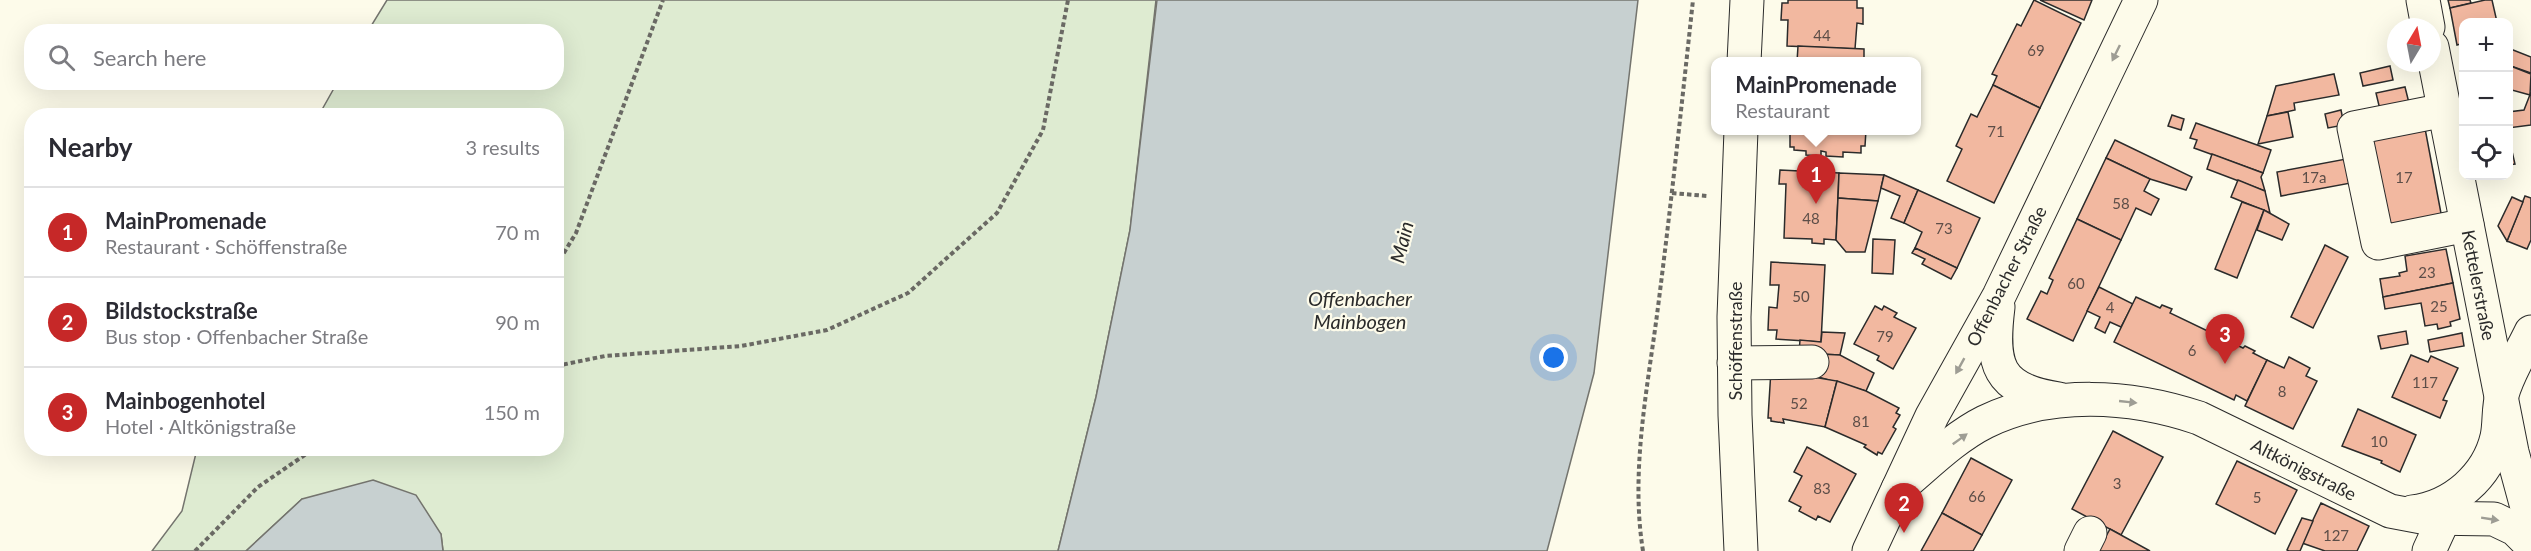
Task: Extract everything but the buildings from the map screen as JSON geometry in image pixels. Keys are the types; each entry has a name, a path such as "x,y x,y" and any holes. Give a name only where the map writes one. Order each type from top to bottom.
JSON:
{"street":[{"path":"1744,57 1747,0"},
{"name":"Offenbacher Straße","path":"1869,551 1932,416 1999,296 2141,0"},
{"path":"2423,0 2426,18"},
{"name":"Kettelerstraße","path":"2437,72 2517,474 2531,522"},
{"path":"2445,110 2354,128 2378,243 2467,225"},
{"name":"Schöffenstraße","path":"1741,135 1734,270 1734,363 1741,551"},
{"name":"Altkönigstraße","path":"1999,296 1994,346 1997,359 2005,374 2011,382 2031,393 2070,401"},
{"path":"2429,551 2449,507 2472,483 2490,458 2499,427 2501,396 2531,332"},
{"path":"1734,363 1812,362"},
{"name":"Altkönigstraße","path":"1898,489 1962,437 1984,423 2017,409 2043,403 2070,401 2134,402 2170,409 2199,418 2390,511 2449,507 2494,519 2515,529 2531,545"}],"path":[{"path":"564,253 576,233 663,0"},
{"path":"564,364 605,356 741,346 827,330 908,293 997,213 1043,130 1068,0"},
{"path":"1643,551 1639,480 1644,421 1693,0"},
{"path":"195,551 258,487 303,456"}],"green space":[{"path":"387,0 1156,0 1130,230 1096,397 1058,551 443,551 441,534 302,499 246,551 152,551 182,511 195,456 564,456 564,108 323,108 333,90 564,90 564,24 372,24"}],"water":[{"name":"Offenbacher Mainbogen","path":"1157,0 1638,0 1594,373 1547,551 1058,551 1096,397 1130,230"},
{"path":"373,480 416,495 441,534 443,551 246,551 302,499"}],"place":[{"name":"MainPromenade","path":"1816,204"},
{"name":"Mainbogenhotel","path":"2225,364"},
{"name":"Bildstockstraße","path":"1904,533"}],"water label":[{"name":"Main","path":"1401,242"}]}
